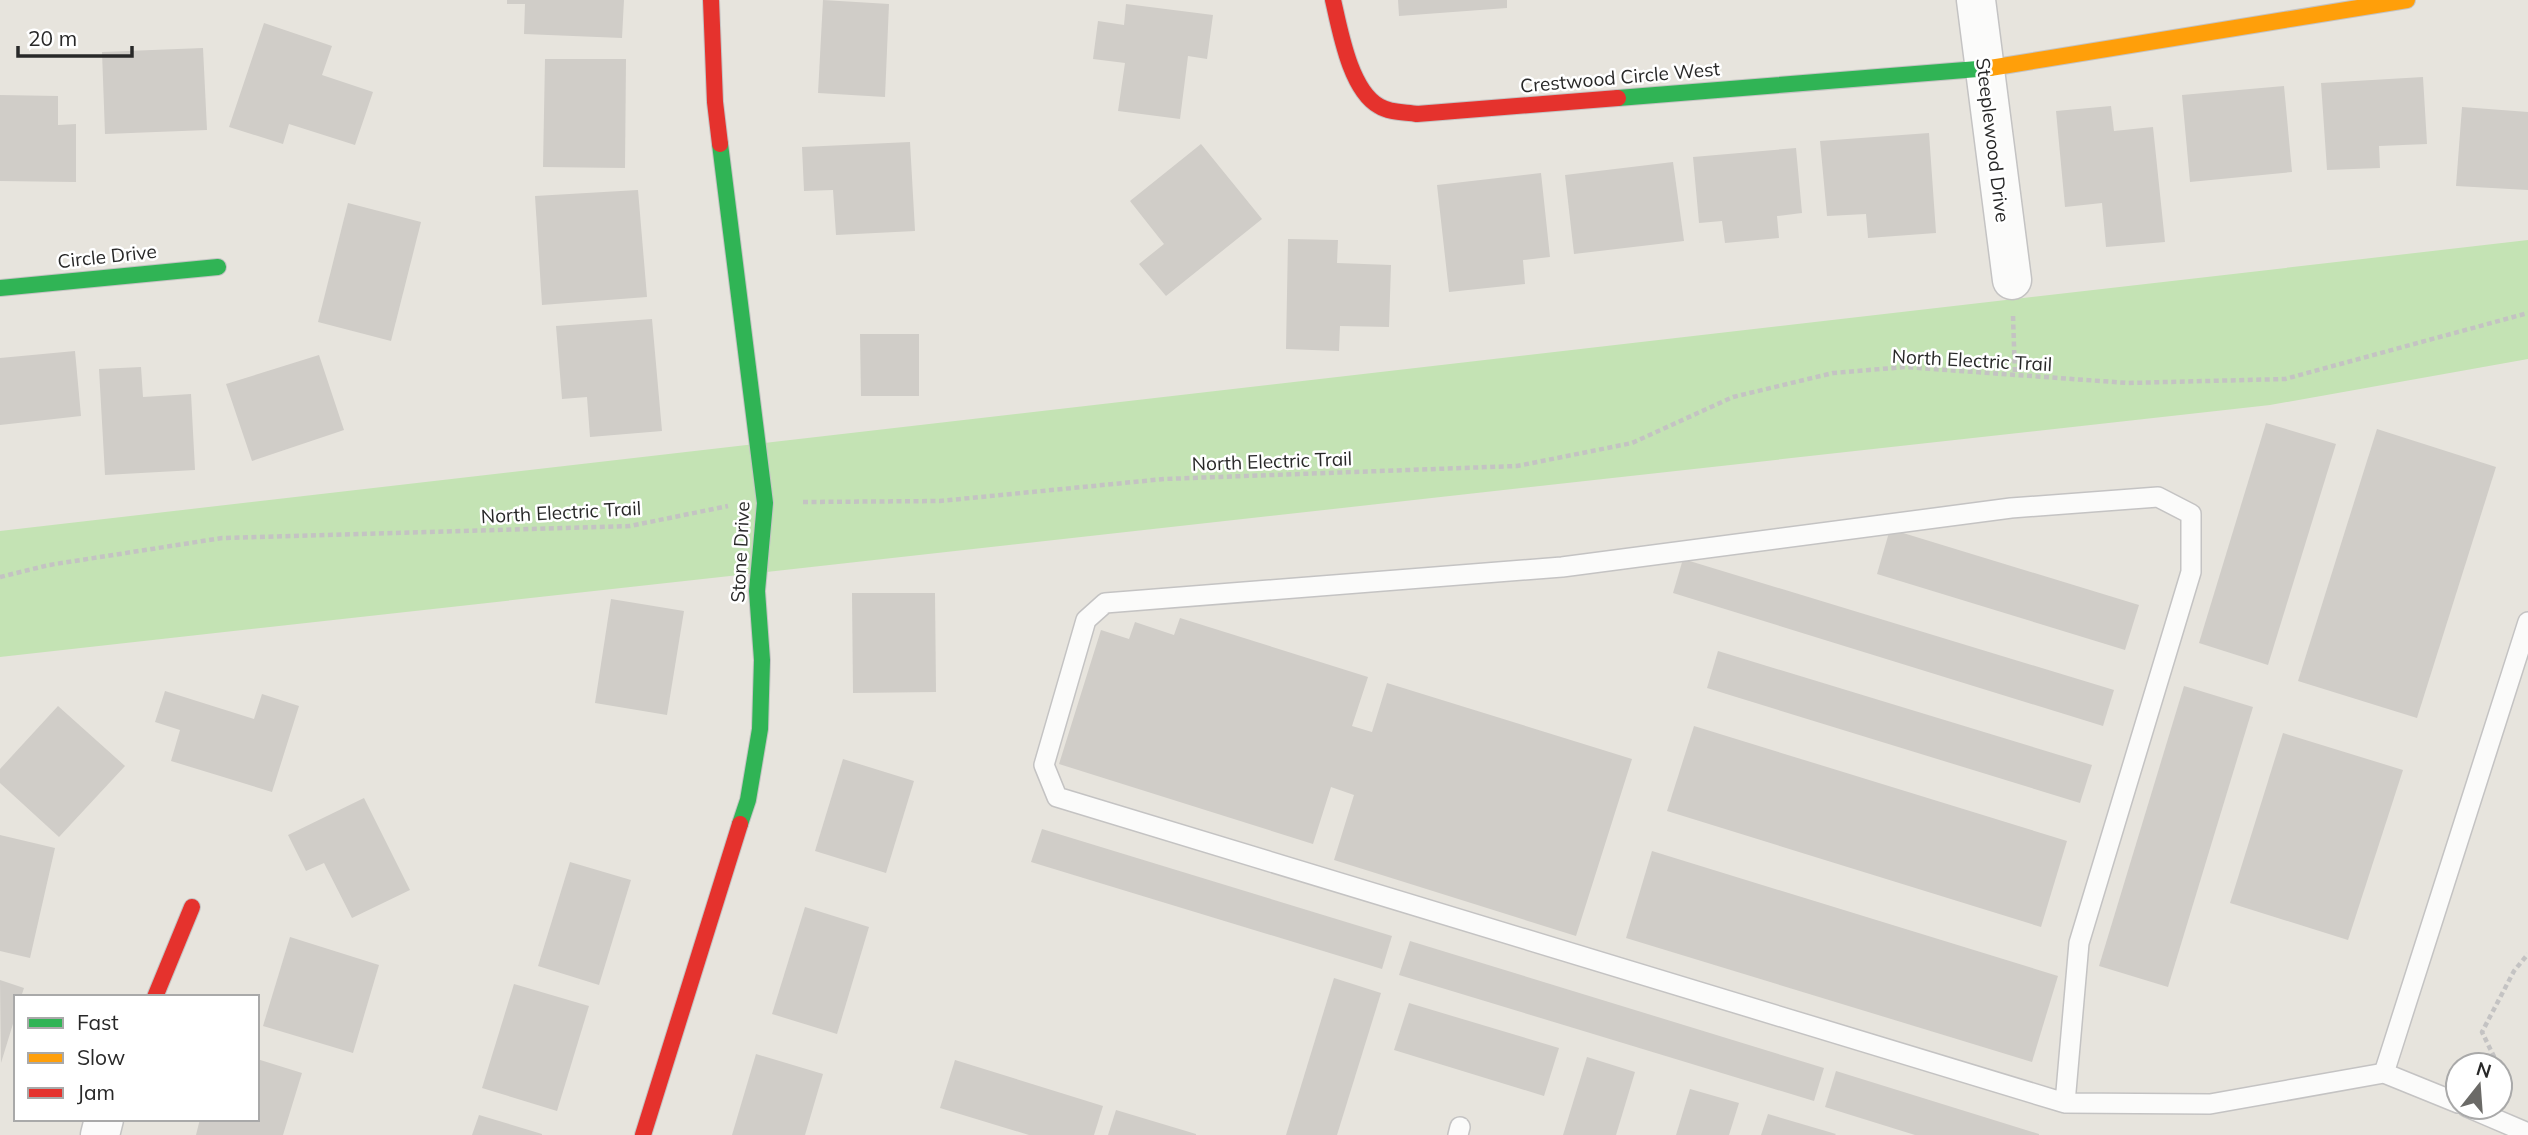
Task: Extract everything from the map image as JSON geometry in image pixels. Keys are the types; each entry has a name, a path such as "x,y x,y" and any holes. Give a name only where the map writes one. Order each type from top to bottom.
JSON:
{"street":[{"name":"Stone Drive","path":"643,1135 748,800 760,729 762,660 757,591 765,503 715,102 711,0"},
{"name":"Crestwood Circle West","path":"1333,0 1350,63 1366,96 1378,107 1417,114 1984,69 2407,0"},
{"name":"Steeplewood Drive","path":"1976,0 2012,280"},
{"name":"Circle Drive","path":"0,288 218,267"},
{"path":"156,995 192,907"}],"lane":[{"path":"2066,1103 2080,943 2191,572 2191,514 2158,497 2011,508 1562,567 1105,603 1086,620 1044,765 1057,797 2066,1103 2210,1104 2384,1073 2444,1097"},
{"path":"2384,1073 2528,622"},
{"path":"2500,1121 2528,1133"}],"path":[{"path":"2012,280 2015,375"},
{"name":"North Electric Trail","path":"0,578 49,565 222,538 630,526 728,506 765,503 940,501 1164,479 1517,466 1632,443 1733,397 1833,373 1905,367 2128,383 2285,379 2528,313"},
{"path":"2491,1051 2482,1032 2514,971 2528,954"}],"green space":[{"path":"2528,240 2528,359 2270,405 0,657 0,531"}],"building":[{"path":"507,0 624,0 622,38 524,34 525,4 507,4"},
{"path":"823,0 889,4 885,97 818,93"},
{"path":"1398,0 1507,0 1507,8 1399,16"},
{"path":"1126,4 1213,15 1207,59 1188,56 1180,119 1118,111 1125,63 1093,59 1098,21 1124,25"},
{"path":"264,23 332,46 322,75 373,92 355,145 289,124 283,144 229,127"},
{"path":"203,48 207,130 105,134 102,52"},
{"path":"545,59 626,59 625,168 543,167"},
{"path":"2423,77 2427,144 2379,146 2380,168 2327,170 2321,83"},
{"path":"2284,86 2292,172 2190,182 2182,95"},
{"path":"0,95 58,96 58,125 76,124 76,182 0,181"},
{"path":"2111,106 2114,131 2153,127 2165,242 2106,247 2102,203 2065,207 2056,111"},
{"path":"2462,107 2528,112 2528,190 2456,186"},
{"path":"1929,133 1936,233 1868,238 1866,214 1827,216 1820,141"},
{"path":"910,142 915,231 836,235 833,190 804,191 802,147"},
{"path":"1201,144 1262,219 1166,296 1139,264 1164,244 1130,201"},
{"path":"1796,148 1802,213 1777,216 1779,238 1725,243 1722,221 1699,223 1693,157"},
{"path":"1673,162 1684,241 1574,254 1565,175"},
{"path":"1541,173 1550,257 1523,260 1525,284 1449,292 1437,185"},
{"path":"638,190 647,297 542,305 535,196"},
{"path":"348,203 421,222 391,341 318,322"},
{"path":"1288,239 1338,240 1337,263 1391,265 1389,327 1340,326 1339,351 1286,349"},
{"path":"652,319 662,431 590,437 587,397 562,399 556,326"},
{"path":"860,334 919,334 919,396 861,396"},
{"path":"75,351 81,416 0,425 0,358"},
{"path":"319,355 344,430 252,461 226,384"},
{"path":"141,367 143,397 191,394 195,470 105,475 99,369"},
{"path":"2266,423 2336,444 2268,665 2199,643"},
{"path":"2377,429 2496,467 2417,718 2298,681"},
{"path":"1890,529 2139,605 2125,650 1877,574"},
{"path":"1683,559 2114,690 2103,726 1673,593"},
{"path":"852,593 935,593 936,692 853,693"},
{"path":"611,599 684,611 667,715 595,703"},
{"path":"1180,618 1368,677 1352,726 1372,732 1387,683 1632,759 1576,936 1334,860 1354,795 1331,787 1313,844 1059,764 1101,630 1129,639 1135,622 1174,635"},
{"path":"1718,651 2092,765 2080,803 1707,688"},
{"path":"2184,686 2253,707 2168,987 2099,966"},
{"path":"165,691 254,719 262,694 299,706 272,792 171,761 180,730 155,722"},
{"path":"58,706 125,766 59,837 0,783 0,769"},
{"path":"1694,726 2067,841 2041,927 1667,811"},
{"path":"2283,733 2403,770 2348,940 2230,903"},
{"path":"843,759 914,781 886,873 815,851"},
{"path":"364,798 410,890 352,918 324,863 306,871 288,835"},
{"path":"1042,829 1392,936 1382,969 1031,862"},
{"path":"0,835 55,848 30,958 0,951"},
{"path":"1652,851 2058,976 2032,1062 1626,938"},
{"path":"570,862 631,880 599,985 538,966"},
{"path":"805,907 869,927 837,1034 772,1014"},
{"path":"290,937 379,965 353,1053 263,1026"},
{"path":"1410,941 1824,1068 1814,1101 1399,975"},
{"path":"1334,978 1381,993 1337,1135 1286,1135"},
{"path":"0,980 24,988 22,995 14,995 14,1021 1,1063"},
{"path":"514,984 589,1006 557,1111 482,1088"},
{"path":"1409,1003 1559,1048 1544,1096 1394,1050"},
{"path":"756,1054 823,1074 805,1135 732,1135"},
{"path":"1587,1057 1635,1072 1616,1135 1563,1135"},
{"path":"259,1060 302,1073 283,1135 196,1135 200,1121 259,1121"},
{"path":"955,1060 1103,1106 1094,1135 1029,1135 940,1108"},
{"path":"1836,1071 2039,1135 1915,1135 1825,1107"},
{"path":"1690,1089 1739,1103 1729,1135 1676,1135"},
{"path":"1116,1110 1196,1134 1196,1135 1108,1135"},
{"path":"1768,1114 1836,1134 1761,1135"},
{"path":"479,1115 542,1134 542,1135 472,1135"}],"traffic: fast":[{"path":"1618,98 1990,68"},
{"path":"720,144 765,503 757,591 762,660 760,729 748,800 740,824"},
{"path":"0,288 218,267"}],"traffic: slow":[{"path":"1990,68 2407,0"}],"traffic: jam":[{"path":"711,0 715,102 720,144"},
{"path":"1333,0 1343,43 1354,73 1369,98 1388,110 1417,114 1618,98"},
{"path":"643,1135 740,824"},
{"path":"156,995 192,907"}]}
